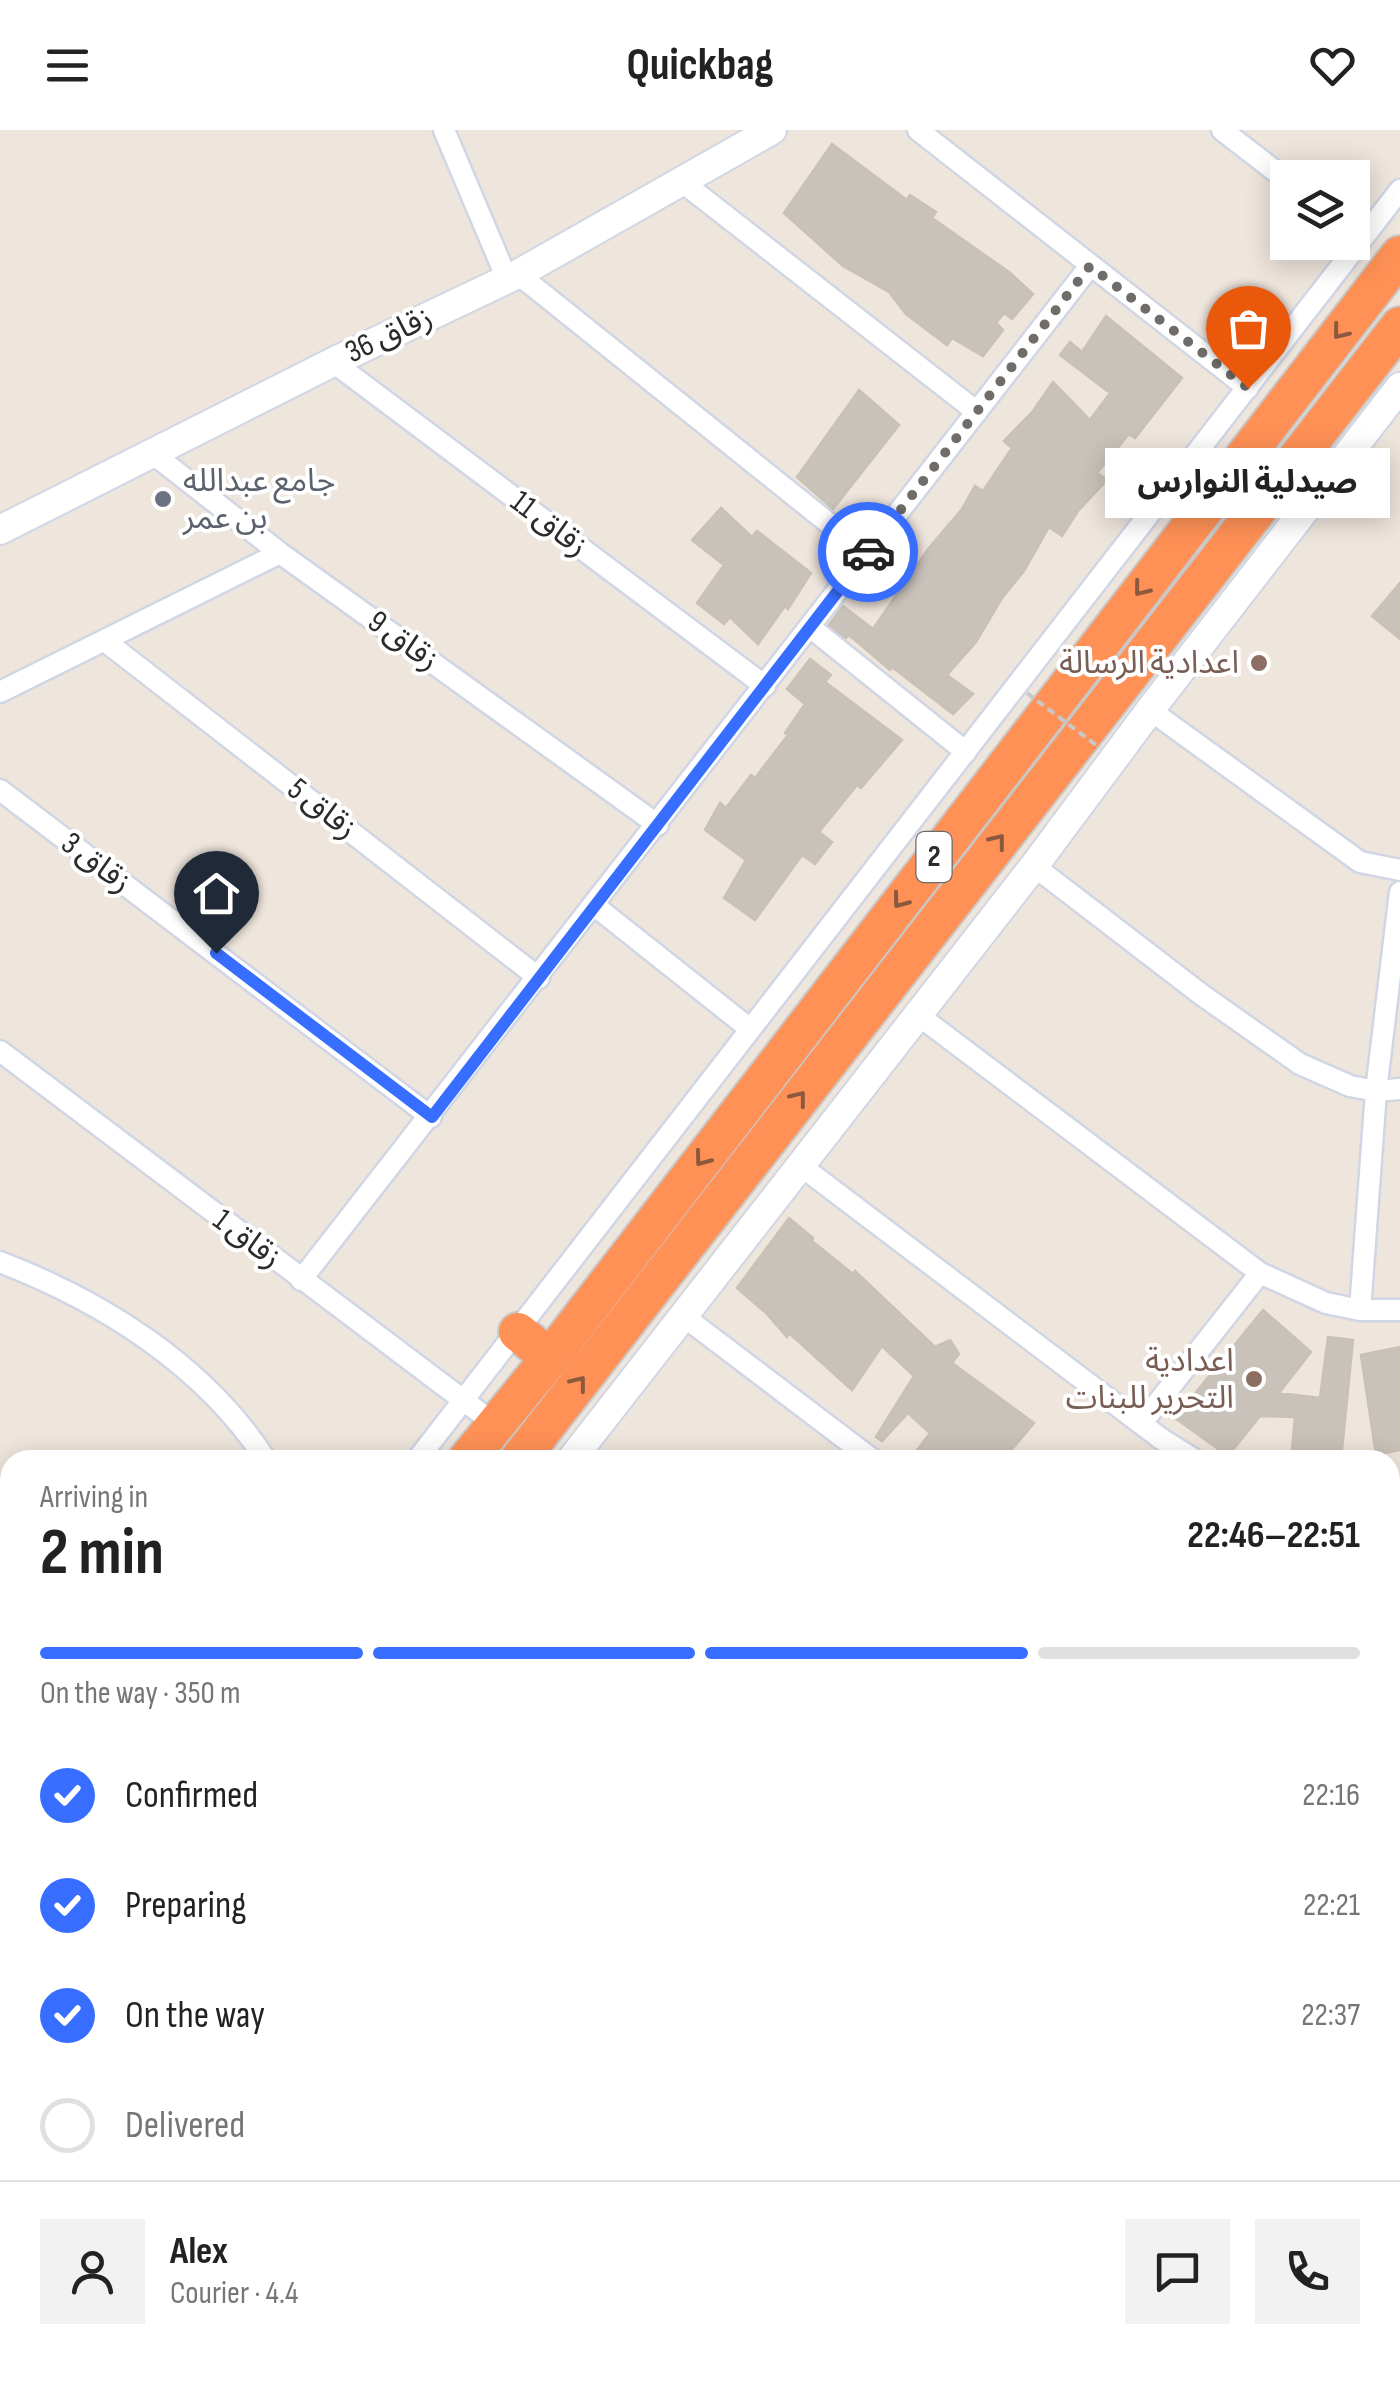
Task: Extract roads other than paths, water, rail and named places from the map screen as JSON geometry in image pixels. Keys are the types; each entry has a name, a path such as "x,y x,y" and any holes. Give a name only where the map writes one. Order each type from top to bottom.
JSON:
{"highway":[{"name":"2","path":"475,1450 550,1358 1400,255"},
{"name":"2","path":"536,1450 1400,326"},
{"path":"518,1332 550,1358"}],"street":[{"path":"444,130 512,276 867,554"},
{"name":"زقاق 36","path":"0,530 512,276 772,130"},
{"path":"918,130 1248,388"},
{"path":"1222,130 1270,167"},
{"path":"681,182 977,412"},
{"path":"1370,222 1400,190"},
{"path":"424,1450 1248,388 1340,260"},
{"path":"302,1280 1090,266"},
{"name":"زقاق 11","path":"333,362 765,686"},
{"path":"579,1450 1398,394"},
{"name":"زقاق 9","path":"152,452 280,554 658,824"},
{"path":"0,692 280,554"},
{"path":"810,627 966,752"},
{"name":"زقاق 5","path":"105,641 539,978"},
{"path":"1150,710 1360,862 1400,870"},
{"name":"زقاق 3","path":"0,790 432,1117"},
{"path":"1034,866 1202,995 1300,1064 1326,1077 1376,1091 1400,1089"},
{"path":"1360,1310 1376,1091 1400,892"},
{"path":"595,906 750,1029"},
{"path":"918,1015 1260,1273 1326,1303 1360,1310 1400,1310"},
{"name":"زقاق 1","path":"0,1052 495,1424"},
{"path":"801,1166 1180,1450"},
{"path":"0,1262 58,1288 129,1328 179,1363 206,1385 258,1450"},
{"path":"1141,1424 1260,1273"},
{"path":"682,1315 860,1450"}],"place":[{"name":"صيدلية النوارس","path":"1248,388"},
{"name":"جامع عبدالله بن عمر","path":"163,499"},
{"name":"اعدادية الرسالة","path":"1259,663"},
{"name":"اعدادية التحرير للبنات","path":"1254,1379"}]}
